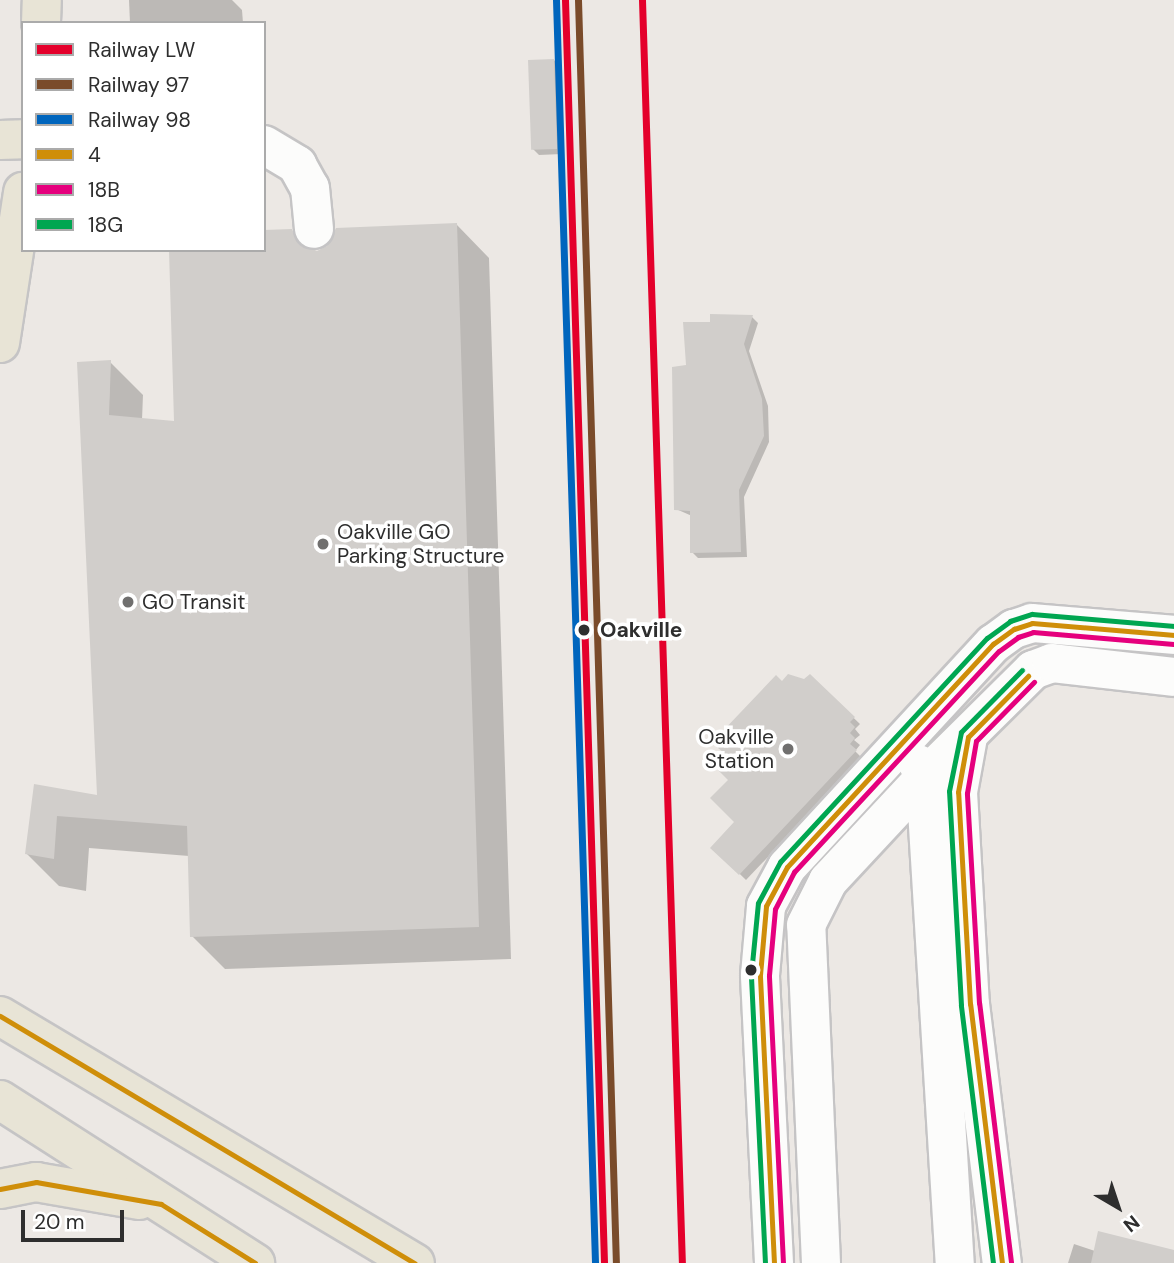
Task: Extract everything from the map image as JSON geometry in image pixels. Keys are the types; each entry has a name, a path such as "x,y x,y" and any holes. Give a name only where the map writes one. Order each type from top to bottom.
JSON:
{"main road":[{"path":"41,21 42,0"},
{"path":"0,140 21,139"},
{"path":"0,343 21,205"},
{"path":"0,1016 415,1263"},
{"path":"0,1100 161,1204 233,1258"},
{"path":"0,1189 36,1182 73,1186 161,1204"}],"lane":[{"path":"266,146 297,164 310,188 314,229"},
{"path":"774,1263 760,975 766,906 787,867 993,643 1014,629 1032,623 1174,635"},
{"path":"821,1263 806,925 828,881 925,777 1033,670 1052,663 1174,677"},
{"path":"968,737 957,792 970,1004 1002,1263"},
{"path":"904,739 925,777 956,1263"}],"building":[{"path":"554,59 557,149 531,150 528,60"},
{"name":"Oakville GO Parking Structure","path":"457,223 479,927 190,937 187,826 57,816 54,859 25,854 34,784 97,795 77,362 111,360 109,415 174,421 169,252 266,252 266,230 292,229 297,242 317,251 327,246 336,228"},
{"path":"710,314 753,315 744,344 762,399 764,436 739,490 741,552 690,553 690,511 674,510 672,367 686,365 683,322 710,322"},
{"name":"Oakville Station","path":"788,674 804,679 810,674 855,717 850,722 855,727 850,733 855,738 850,744 857,750 739,875 710,848 734,822 710,798 728,780 718,770 723,765 717,759 723,752 718,748 726,740 720,734 776,675 782,681"},
{"path":"1098,1231 1174,1250 1174,1263 1091,1263"}],"rail line":[{"name":"98","path":"556,0 595,1263"},
{"name":"LW","path":"565,0 604,1263"},
{"name":"97","path":"578,0 616,1263"},
{"name":"LW","path":"642,0 682,1263"}],"transit line":[{"name":"18G","path":"765,1263 751,974 758,903 780,862 987,638 1010,621 1032,614 1174,626"},
{"name":"4","path":"774,1263 760,975 766,906 787,867 993,644 1014,629 1032,623 1174,635"},
{"name":"18B","path":"783,1263 769,975 775,909 794,872 999,651 1018,637 1033,632 1173,644"},
{"name":"18G","path":"993,1263 961,1005 949,791 961,732 1022,670"},
{"name":"4","path":"1002,1263 970,1004 958,792 968,737 1028,676"},
{"name":"18B","path":"1011,1262 979,1003 967,793 976,741 1034,682"},
{"name":"4","path":"0,1016 415,1263"},
{"name":"4","path":"0,1189 36,1182 161,1204 255,1263"}],"place":[{"name":"Oakville GO Parking Structure","path":"323,544"},
{"name":"GO Transit","path":"128,602"},
{"name":"Oakville","path":"584,630"},
{"name":"Oakville Station","path":"788,749"}]}
